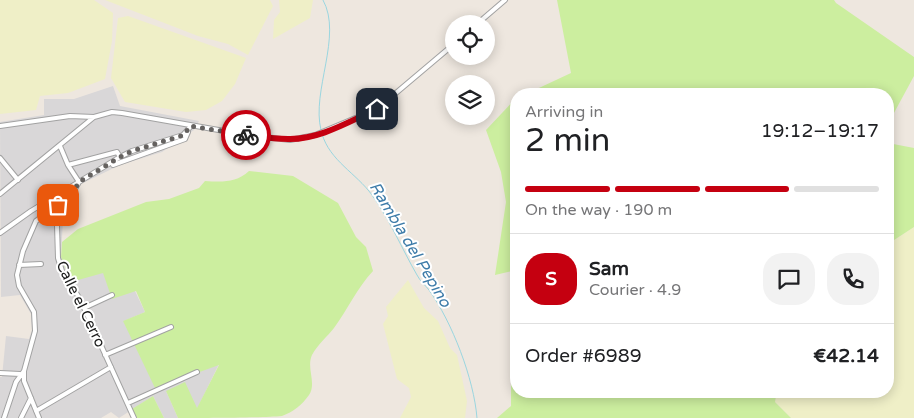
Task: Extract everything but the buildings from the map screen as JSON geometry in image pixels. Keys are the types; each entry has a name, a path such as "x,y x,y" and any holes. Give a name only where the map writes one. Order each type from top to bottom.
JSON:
{"street":[{"path":"488,15 505,0"},
{"path":"0,126 70,116 94,117 112,112 247,135 290,140 331,130 377,109 445,52"},
{"path":"0,194 94,117"},
{"path":"0,233 79,182 107,167 186,139 190,126"},
{"path":"107,167 132,151 188,132"},
{"path":"60,146 68,165 79,182"},
{"path":"68,165 117,152 120,157"},
{"path":"0,158 18,180"},
{"path":"39,418 24,381 24,371 35,331 35,321 31,305 19,286 17,275 22,251 36,221 69,196 79,182"},
{"name":"Calle el Cerro","path":"69,196 58,219 58,258 62,271 84,308 134,418"},
{"name":"Calle el Cerro","path":"20,265 41,264"},
{"path":"84,308 112,295"},
{"path":"105,355 171,327"},
{"path":"36,411 111,367"},
{"path":"4,418 20,374 24,371"},
{"path":"128,403 197,372"},
{"path":"0,374 20,374"},
{"path":"21,418 31,398"}],"shaded area":[{"path":"113,86 120,106 199,121 194,130 162,152 120,165 81,184 63,219 61,257 103,273 135,291 145,312 124,321 219,364 197,409 166,391 178,418 164,418 153,396 119,418 111,412 101,418 0,418 0,377 2,377 6,336 29,339 32,330 31,314 20,295 1,297 0,122 44,115 44,99 74,99"}],"green space":[{"path":"0,0 94,0 113,13 112,41 105,79 68,93 40,96 36,110 0,114"},
{"path":"105,0 270,0 273,6 248,55 228,44 198,36"},
{"path":"279,0 313,0 310,18 273,39 274,20 280,12"},
{"path":"557,0 834,0 914,57 914,76 894,113 894,88 539,88 571,73"},
{"path":"128,16 246,58 235,84 222,101 206,110 186,112 125,102 111,78 118,18"},
{"path":"510,104 510,271 495,275 506,202 501,172 486,130 491,125 495,125 495,120"},
{"path":"894,144 914,148 914,227 894,240"},
{"path":"249,171 293,176 338,203 356,237 366,247 373,271 362,284 334,328 312,355 310,360 311,390 306,399 297,408 282,416 178,418 166,391 185,382 197,408 219,365 155,388 123,321 145,312 136,291 112,299 103,273 71,282 61,257 62,242 78,229 146,202 169,199 199,188 205,181 234,180"},
{"path":"914,227 914,418 791,418 775,402 776,398 894,398 894,240"},
{"path":"408,280 424,308 438,321 450,348 457,355 467,401 465,418 400,418 411,397 409,388 397,379 383,324 388,316 386,307"},
{"path":"153,396 164,418 137,418 132,409"},
{"path":"511,398 776,398 775,402 791,418 497,418 511,406"}],"waterway":[{"name":"Rambla del Pepino","path":"321,130 319,115 320,98 330,30 328,14 323,0"},
{"name":"Rambla del Pepino","path":"322,134 331,152 372,195 390,224 418,277 438,303 461,351 467,369 477,418"}],"way so far":[{"path":"58,205 72,194 79,182 112,164 120,157 132,151 184,135 188,132 190,126 246,135"}],"route":[{"path":"246,135 290,140 331,130 377,109"}]}
